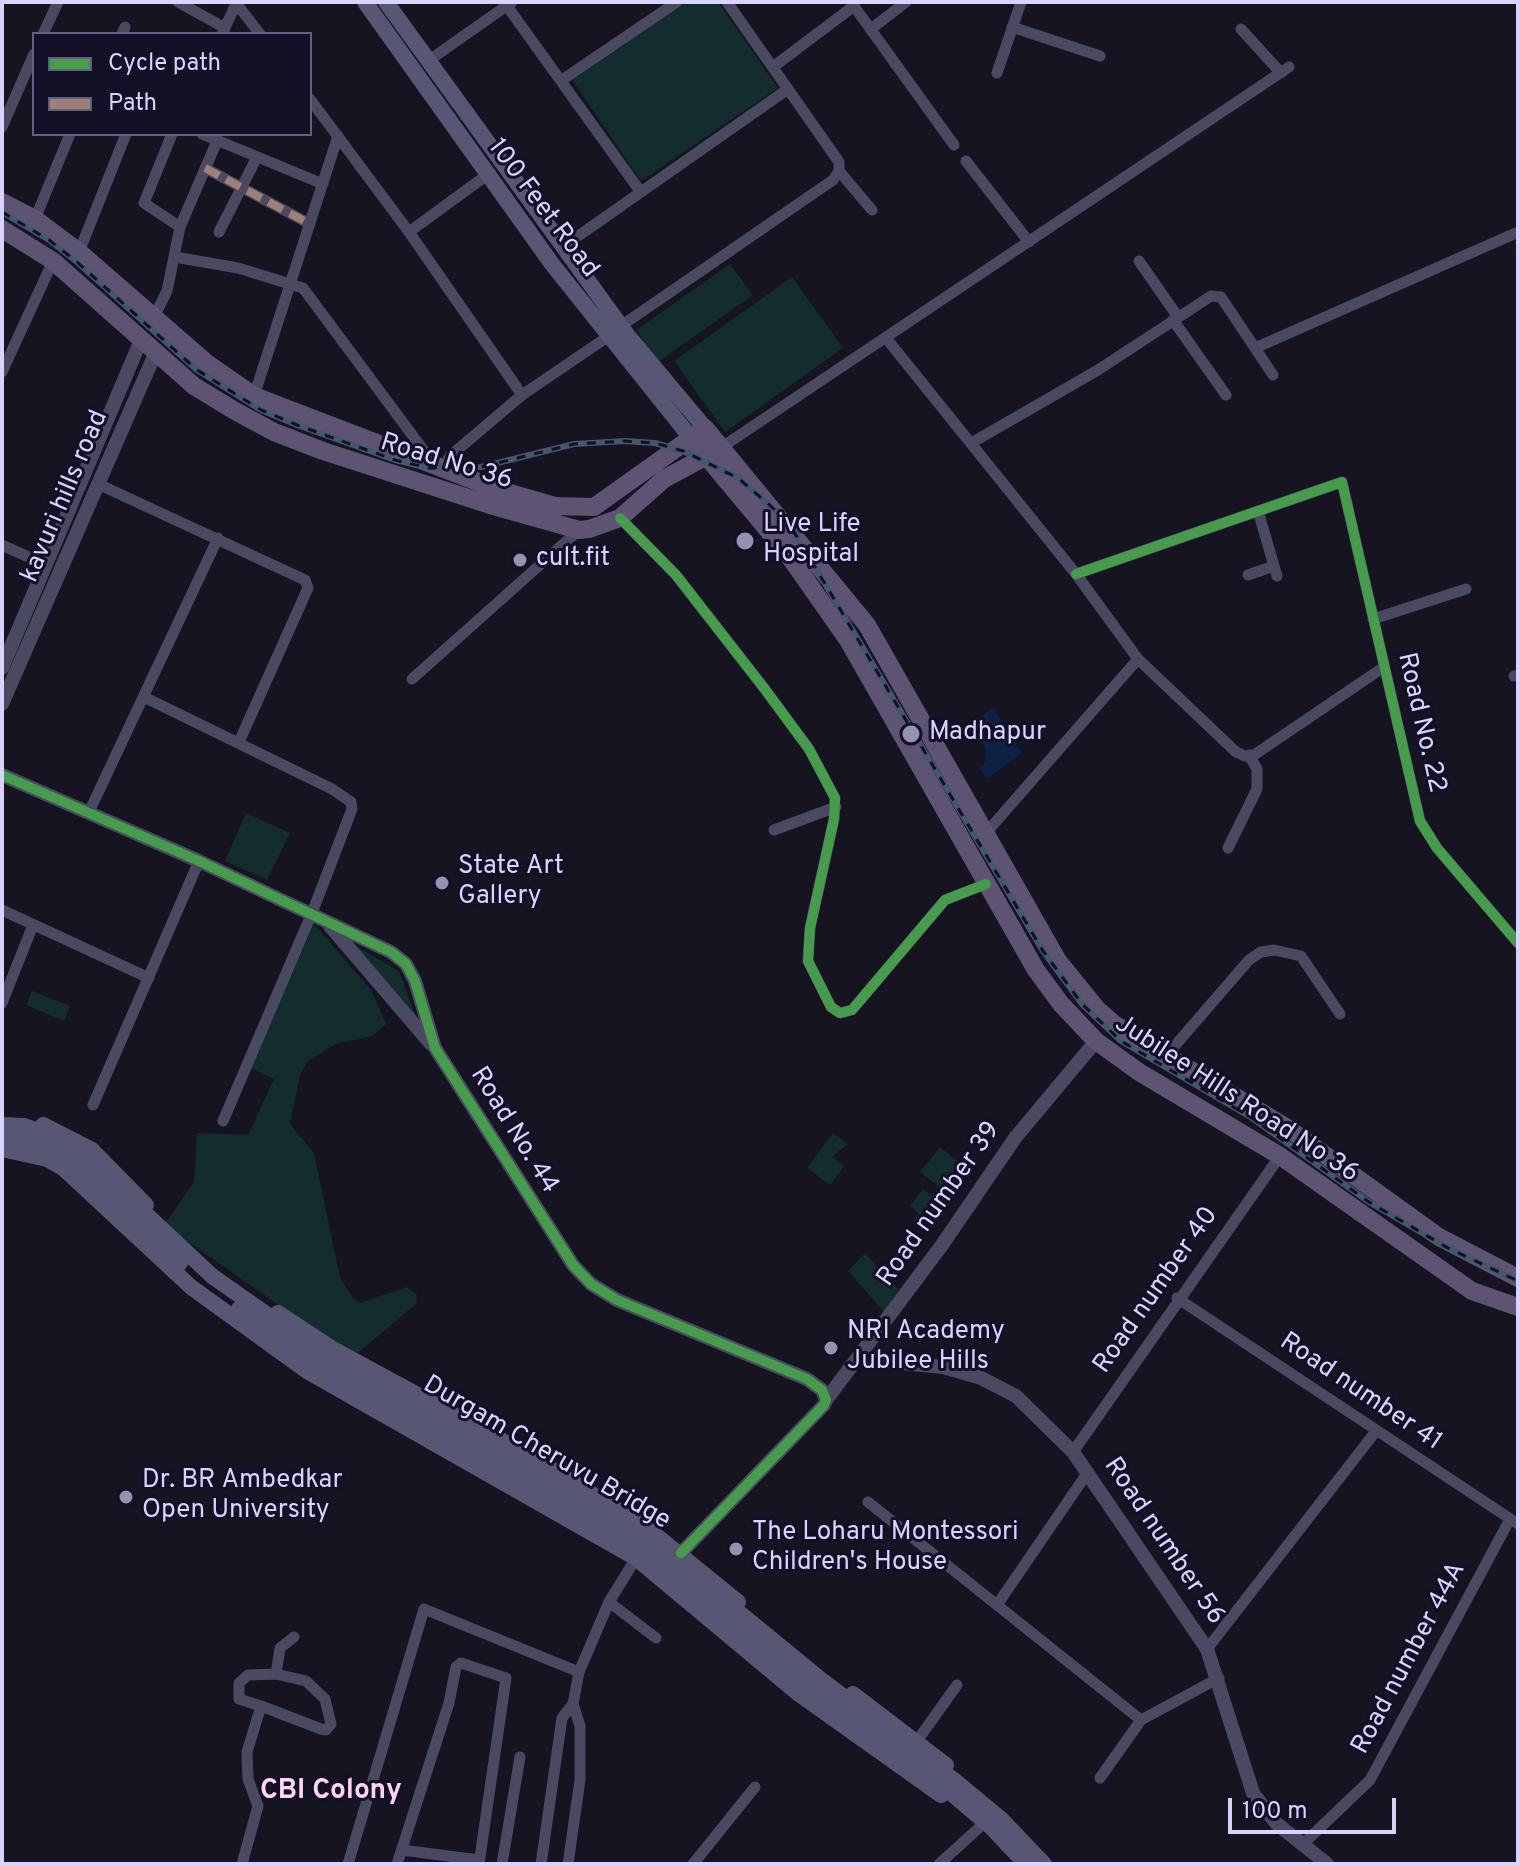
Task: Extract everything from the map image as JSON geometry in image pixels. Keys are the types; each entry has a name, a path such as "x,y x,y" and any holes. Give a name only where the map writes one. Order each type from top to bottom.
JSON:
{"main road":[{"name":"100 Feet Road","path":"365,2 487,175 698,433"},
{"name":"100 Feet Road","path":"386,2 564,246 615,331"},
{"path":"396,45 410,35"},
{"name":"Road No 36","path":"2,202 35,219 79,252 208,364 254,396 314,421 555,506 594,507 698,433"},
{"name":"Road No 36","path":"2,229 53,261 155,354 194,386 225,405 303,443 579,530"},
{"path":"303,443 314,421"},
{"name":"Jubilee Hills Road No 36","path":"698,433 867,625 1058,961 1077,986 1114,1024 1289,1129 1439,1237 1518,1278"},
{"path":"579,530 620,518 664,479 714,452"},
{"name":"Jubilee Hills Road No 36","path":"714,452 848,640 1036,970 1096,1041 1280,1156 1472,1291 1518,1307"},
{"path":"1170,1090 1186,1068"},
{"path":"2,1118 48,1126 92,1150 192,1250 228,1279 331,1348 532,1457 648,1529 681,1553 819,1670 917,1741 1008,1818 1052,1864"},
{"name":"Durgam Cheruvu Bridge","path":"2,1125 24,1126 53,1136 82,1154 212,1276 326,1356 488,1442 683,1564 820,1679 1002,1820 1044,1864"},
{"name":"Durgam Cheruvu Bridge","path":"2,1139 46,1146 77,1164 128,1218 178,1261 321,1368 521,1477 672,1571 809,1685 945,1788 991,1827 1023,1864"},
{"path":"2,1149 47,1159 63,1168 160,1260 307,1371 636,1558 799,1694 981,1826 1023,1864"},
{"path":"498,1477 532,1457"}],"street":[{"path":"44,32 58,2"},
{"path":"178,2 224,31 236,3 258,32"},
{"path":"562,80 677,2"},
{"path":"175,257 291,283 310,295 439,465 522,395 833,180 839,171 839,162 727,2"},
{"path":"871,29 906,2"},
{"path":"997,73 1021,2"},
{"path":"428,61 510,4 640,191"},
{"path":"773,67 852,4 954,145"},
{"path":"1012,27 1100,56"},
{"path":"714,452 1285,70 1241,29"},
{"path":"2,127 32,59"},
{"path":"564,246 788,89"},
{"path":"312,102 409,232 522,395"},
{"path":"35,219 69,136"},
{"path":"79,252 125,136"},
{"path":"171,136 144,203 180,227"},
{"path":"206,136 323,184"},
{"path":"254,396 338,136"},
{"path":"154,317 167,291 180,227 217,141"},
{"path":"219,232 257,157"},
{"path":"966,161 1029,242"},
{"path":"205,168 310,224"},
{"path":"839,171 872,210"},
{"path":"409,232 487,175"},
{"path":"1255,348 1518,232"},
{"path":"2,372 53,261"},
{"path":"1139,261 1226,395"},
{"path":"973,442 1098,370 1211,296 1221,297 1273,375"},
{"path":"886,338 973,442 1138,659 1236,752 1249,755 1384,667"},
{"name":"kavuri hills road","path":"2,704 98,484 132,385 141,340"},
{"name":"kavuri hills road","path":"2,668 46,565 132,385 155,354"},
{"name":"Road No. 22","path":"1258,511 1342,482 1420,821 1437,848 1518,943"},
{"path":"98,484 302,577 308,588 239,742"},
{"path":"1076,574 1258,511 1275,571 1248,575"},
{"path":"620,518 676,575 809,749 835,798 836,807 810,928 808,961 836,1011 852,1010 945,900 986,884"},
{"path":"412,679 579,530"},
{"path":"89,812 146,698 218,538"},
{"path":"2,545 46,565"},
{"path":"1373,619 1466,589"},
{"path":"986,833 1138,659"},
{"path":"146,698 332,789 351,802 352,809 312,913 223,1121"},
{"path":"1228,848 1257,789 1257,769 1249,755"},
{"name":"Road No. 44","path":"2,775 374,942 406,964 415,981 435,1048 573,1265 591,1284 617,1300 807,1379 822,1390 826,1400"},
{"path":"774,830 836,807"},
{"path":"93,1105 199,861"},
{"path":"2,910 149,978"},
{"path":"327,922 435,1048"},
{"path":"2,1003 33,925"},
{"path":"1166,1056 1249,960 1261,952 1274,950 1301,956 1340,1014"},
{"name":"Road number 39","path":"826,1400 859,1359 1015,1138 1096,1041"},
{"name":"Road number 40","path":"1073,1452 1177,1298 1280,1156"},
{"name":"Road number 41","path":"1177,1298 1514,1522"},
{"name":"Road number 56","path":"859,1359 943,1367 981,1378 1016,1396 1073,1452 1207,1649 1219,1678 1253,1793 1276,1823 1327,1864"},
{"path":"681,1553 826,1400"},
{"path":"1207,1649 1376,1431"},
{"path":"997,1605 1088,1472"},
{"path":"868,1502 1141,1720"},
{"name":"Road number 44A","path":"1303,1844 1370,1780 1514,1522"},
{"path":"541,1864 562,1718 573,1704 579,1672 609,1602 636,1558"},
{"path":"609,1602 656,1638"},
{"path":"348,1864 424,1609 579,1672"},
{"path":"276,1674 280,1648 294,1637"},
{"path":"397,1864 449,1703 456,1667 461,1663 506,1678 479,1862 402,1850"},
{"path":"276,1674 306,1681 316,1687 331,1713 331,1724 326,1730 321,1729 261,1706 239,1699 236,1692 239,1683 248,1675 276,1674"},
{"path":"1100,1778 1141,1720 1219,1678"},
{"path":"917,1741 957,1685"},
{"path":"568,1864 580,1780 580,1726 573,1704"},
{"path":"242,1864 257,1815 258,1806 246,1766 261,1706"},
{"path":"502,1864 520,1757"},
{"path":"693,1864 755,1787"},
{"path":"939,1864 981,1826"}],"green space":[{"path":"687,2 718,2 778,88 641,181 572,80"},
{"path":"730,264 753,295 658,362 636,330"},
{"path":"792,277 843,348 725,432 674,361"},
{"path":"246,813 290,833 267,880 225,861"},
{"path":"314,924 371,990 386,1024 373,1036 335,1044 308,1061 300,1075 290,1124 314,1153 340,1278 352,1297 360,1303 407,1287 417,1295 416,1304 353,1357 164,1225 194,1182 197,1133 248,1135 274,1079 251,1068"},
{"path":"352,944 399,971 417,1020"},
{"path":"32,991 70,1006 64,1021 26,1005"},
{"path":"833,1133 848,1144 832,1157 844,1166 830,1185 807,1168"},
{"path":"940,1147 968,1169 948,1194 920,1172"},
{"path":"923,1189 947,1207 926,1233 913,1222 919,1214 910,1206"},
{"path":"865,1253 899,1290 884,1312 848,1271"}],"water":[{"path":"993,707 1022,753 987,779 980,769 986,761 985,746 963,730"}],"railway":[{"path":"2,212 49,240 77,262 197,370 261,410 297,425 395,460 429,468 481,467 574,444 625,441 655,443 683,451 738,478 781,515 796,535 1043,951 1082,1004 1121,1041 1252,1118 1369,1202 1448,1248 1518,1281"}],"marked path":[{"path":"205,168 310,224"}],"cycle path":[{"path":"1076,574 1342,482 1420,821 1437,848 1518,943"},
{"path":"620,518 676,575 764,688 809,749 835,798 834,819 810,928 808,961 831,1007 840,1013 852,1010 945,900 986,884"},
{"path":"2,775 199,861 391,952 406,964 415,981 435,1048 573,1265 591,1284 617,1300 807,1379 822,1390 826,1400 824,1405 681,1553"}],"place":[{"name":"Live Life Hospital","path":"745,541"},
{"name":"cult.fit","path":"520,560"},
{"name":"Madhapur","path":"911,734"},
{"name":"State Art Gallery","path":"442,883"},
{"name":"NRI Academy Jubilee Hills","path":"831,1348"},
{"name":"Dr. BR Ambedkar Open University","path":"126,1497"},
{"name":"The Loharu Montessori Children's House","path":"736,1549"}],"district":[{"name":"CBI Colony","path":"331,1792"}]}
